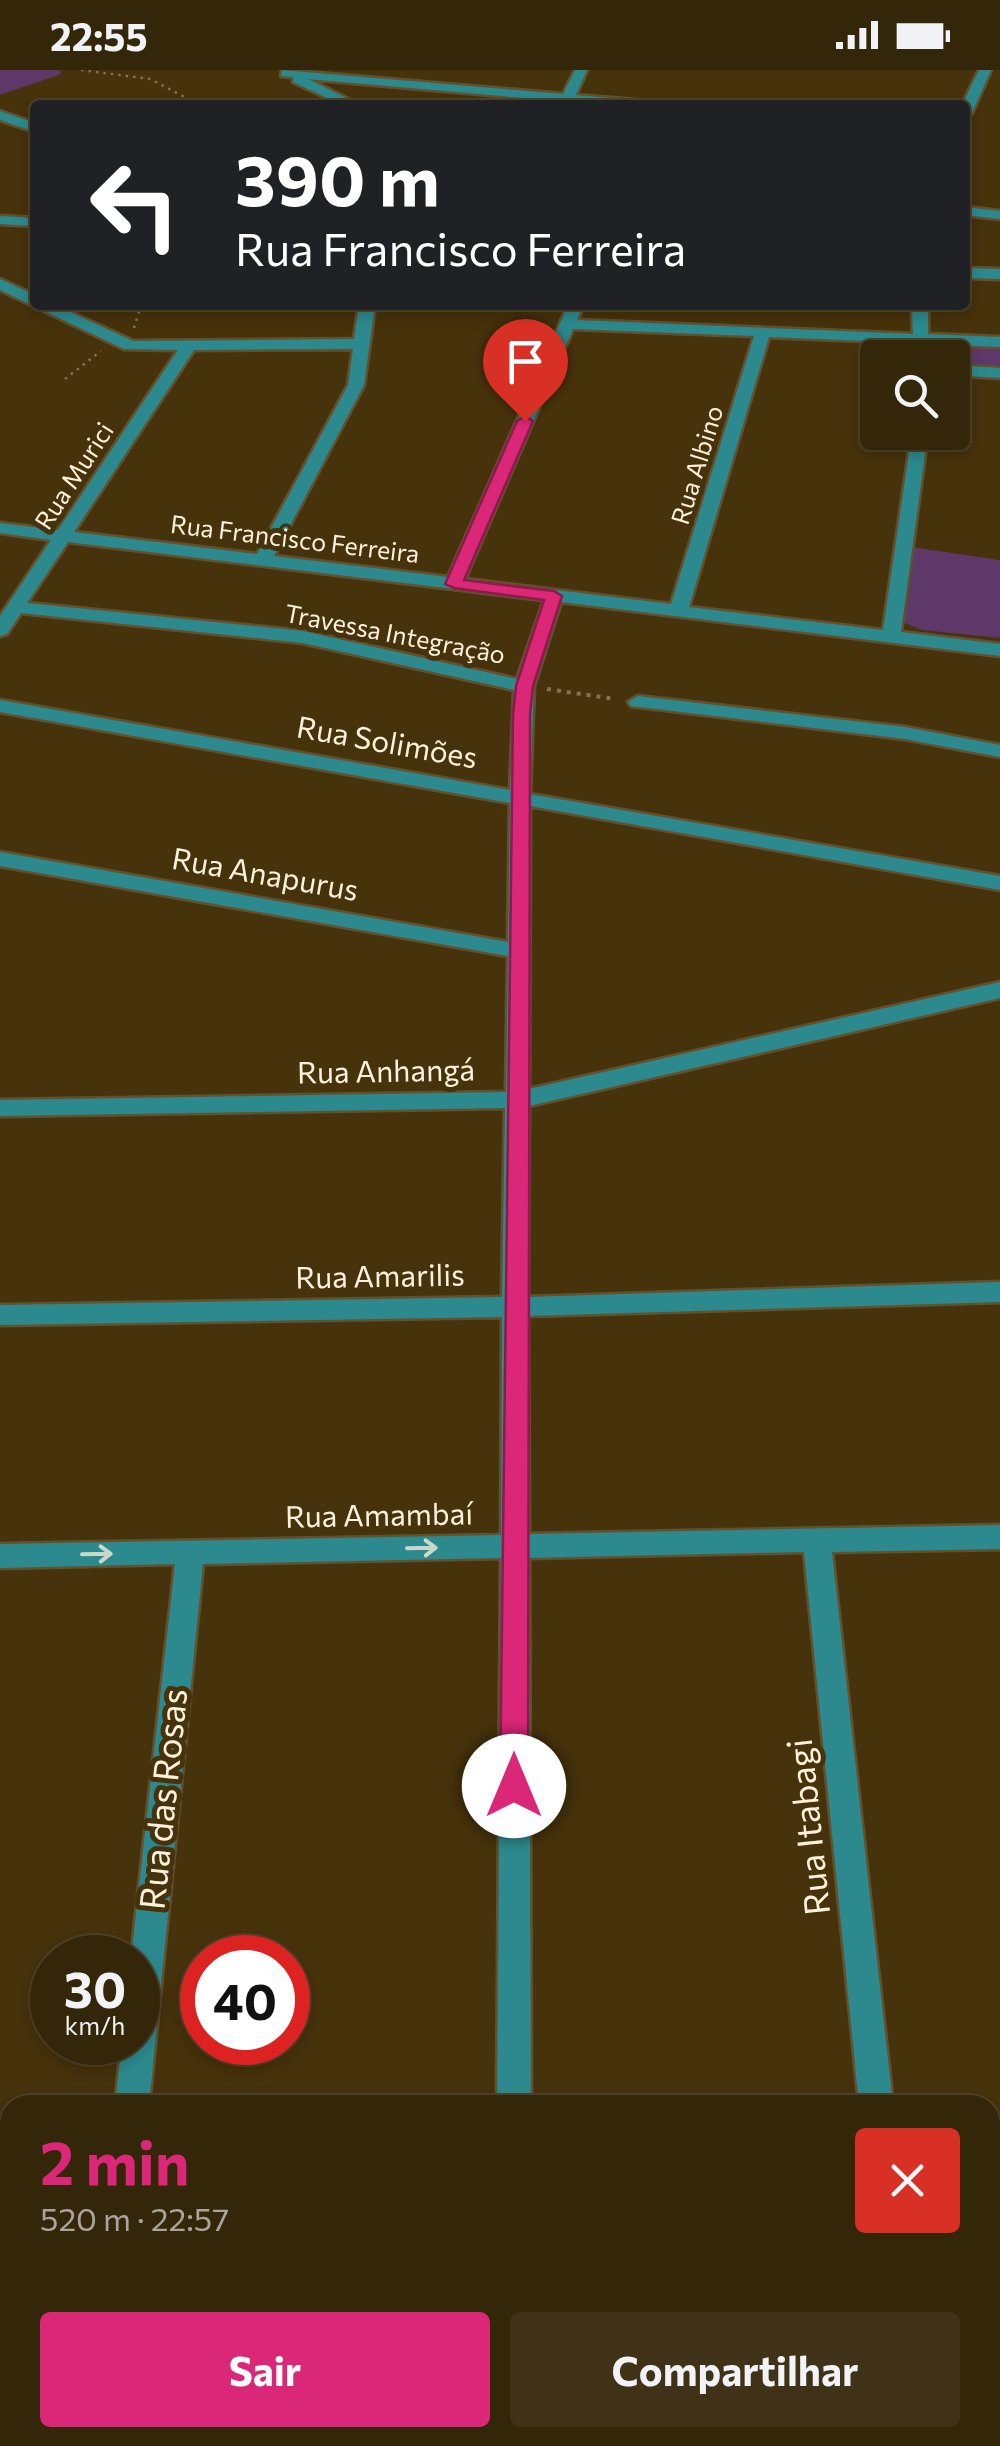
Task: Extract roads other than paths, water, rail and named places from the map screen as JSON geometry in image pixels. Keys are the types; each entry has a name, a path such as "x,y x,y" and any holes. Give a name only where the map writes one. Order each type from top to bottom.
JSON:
{"street":[{"path":"568,97 581,70"},
{"path":"970,103 986,70"},
{"path":"282,72 598,100"},
{"path":"282,72 341,100"},
{"path":"0,115 30,126"},
{"path":"970,212 1000,215"},
{"path":"0,217 30,222"},
{"path":"970,273 1000,274"},
{"path":"0,282 30,280"},
{"path":"0,282 30,298"},
{"path":"54,310 115,340 139,347 362,344"},
{"path":"263,560 356,385 366,310"},
{"path":"454,584 574,310"},
{"path":"920,310 921,340"},
{"path":"568,324 860,343"},
{"name":"Rua Albino","path":"679,610 762,334"},
{"path":"970,345 1000,342"},
{"name":"Rua Murici","path":"0,630 188,347"},
{"path":"970,371 1000,373"},
{"path":"891,637 917,450"},
{"name":"Rua Francisco Ferreira","path":"0,528 1000,650"},
{"path":"514,2095 520,796 524,686 554,596"},
{"name":"Travessa Integração","path":"17,606 302,637 524,686"},
{"path":"638,702 905,733 1000,751"},
{"name":"Rua Solimões","path":"0,706 1000,882"},
{"name":"Rua Anapurus","path":"0,859 520,951"},
{"name":"Rua Anhangá","path":"0,1108 519,1100 1000,990"},
{"name":"Rua Amarilis","path":"0,1316 515,1307 1000,1292"},
{"name":"Rua Amambaí","path":"0,1556 1000,1537"},
{"name":"Rua Itabagi","path":"817,1540 875,2095"},
{"name":"Rua das Rosas","path":"133,2095 190,1552"}]}
